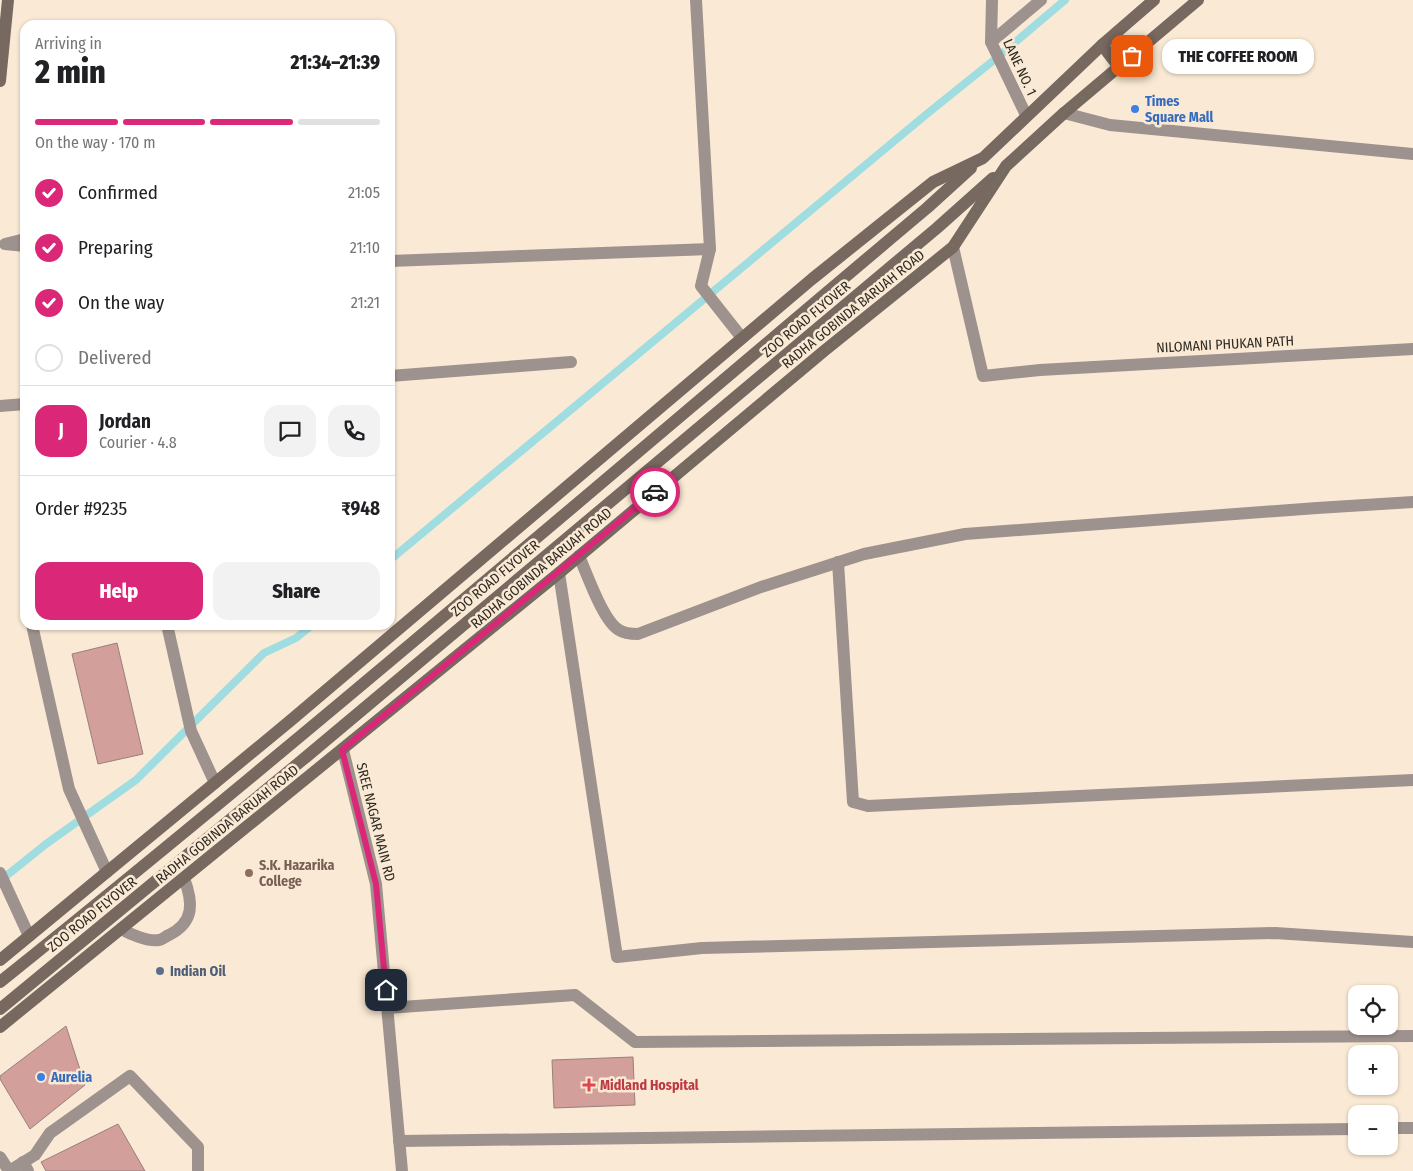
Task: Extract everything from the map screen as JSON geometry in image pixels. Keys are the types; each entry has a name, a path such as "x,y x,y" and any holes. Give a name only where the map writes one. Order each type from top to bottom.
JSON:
{"main road":[{"path":"0,81 8,0"},
{"path":"0,960 215,783 742,338 932,182 983,158 1026,115 1154,0"},
{"name":"RADHA GOBINDA BARUAH ROAD","path":"0,1026 559,573 824,351 952,247 1006,166 1064,113 1198,0"},
{"path":"1102,45 1119,66"},
{"name":"ZOO ROAD FLYOVER","path":"0,982 294,743 399,652 927,208 983,158"},
{"name":"ZOO ROAD FLYOVER","path":"0,1009 306,757 937,228 1006,166"}],"street":[{"path":"696,0 710,249 701,286 742,338"},
{"name":"LANE NO. 1","path":"992,0 992,46 1026,115"},
{"path":"992,46 1041,0"},
{"path":"1064,113 1110,125 1413,154"},
{"path":"20,240 5,244 20,246"},
{"name":"NILOMANI PHUKAN PATH","path":"952,247 983,376 1040,370 1413,349"},
{"path":"395,261 710,249"},
{"path":"395,376 571,362"},
{"path":"0,406 20,404"},
{"path":"579,556 608,621 619,630 629,634 638,634 761,588 864,554 965,534 1413,502"},
{"path":"838,562 853,802 868,806 1413,780"},
{"path":"559,573 617,957 702,948 1276,934 1413,942"},
{"path":"33,630 69,789 107,872"},
{"path":"168,630 191,731 215,783"},
{"name":"SREE NAGAR MAIN RD","path":"342,750 376,884 402,1171"},
{"path":"0,873 29,936"},
{"path":"121,929 134,936 158,940 174,933 186,922 190,910 190,894 184,878"},
{"path":"387,1008 575,995 635,1042 1413,1036"},
{"path":"0,1156 9,1171 26,1167 50,1133 130,1076 198,1147 198,1171"},
{"path":"1398,1128 1413,1128"},
{"path":"400,1141 1348,1129"}],"building":[{"path":"117,643 143,754 98,764 72,654"},
{"name":"Aurelia","path":"66,1026 85,1085 30,1129 0,1076"},
{"path":"633,1057 635,1105 554,1108 552,1060"},
{"path":"118,1124 145,1171 46,1171 41,1162"}],"waterway":[{"path":"395,556 1065,0"},
{"path":"0,881 46,844 136,780 264,653 296,638 306,630"}],"way so far":[{"path":"655,492 952,247 1006,166 1064,113 1132,56"}],"place":[{"name":"THE COFFEE ROOM","path":"1132,56"},
{"name":"Times Square Mall","path":"1135,109"},
{"name":"S.K. Hazarika College","path":"249,873"},
{"name":"Indian Oil","path":"160,971"},
{"name":"Aurelia","path":"41,1077"},
{"name":"Midland Hospital","path":"589,1085"}],"route":[{"path":"386,990 376,884 342,750 655,492"}]}
